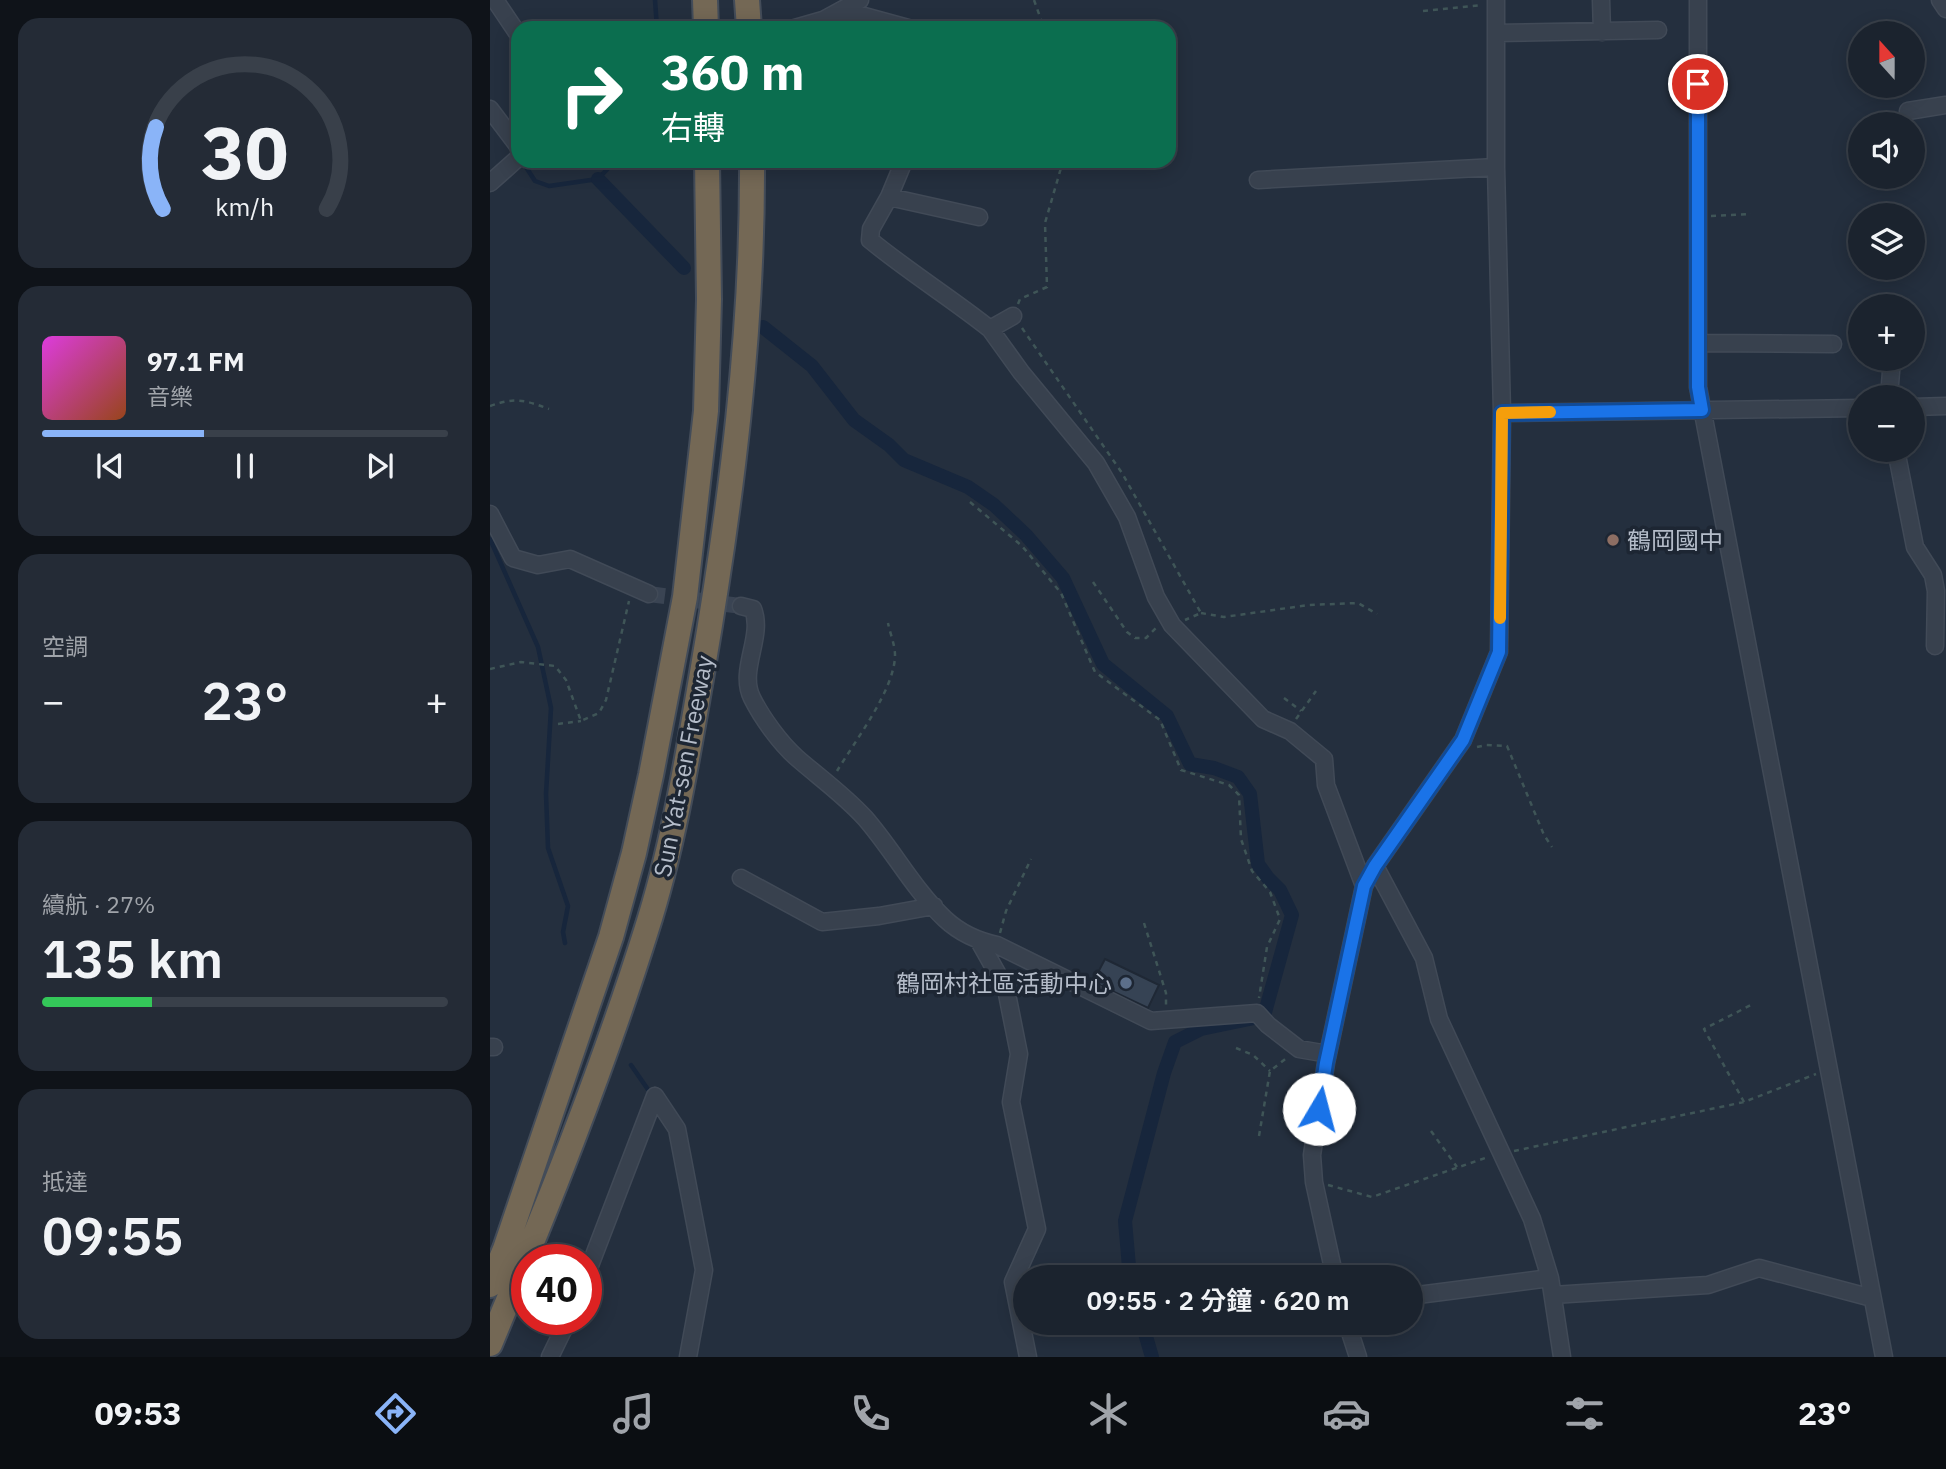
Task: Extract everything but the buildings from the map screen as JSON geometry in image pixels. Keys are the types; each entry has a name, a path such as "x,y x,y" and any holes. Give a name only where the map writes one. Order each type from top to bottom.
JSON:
{"highway":[{"path":"705,0 706,21"},
{"path":"747,0 748,21"},
{"name":"Sun Yat-sen Freeway","path":"490,1284 505,1249 611,937 648,788 685,597 706,411 709,299 707,168"},
{"name":"Sun Yat-sen Freeway","path":"490,1344 596,1078 647,929 675,825 722,560 745,360 752,168"},
{"path":"490,1246 527,1181"}],"street":[{"path":"495,0 511,24"},
{"path":"823,20 860,0"},
{"path":"1601,0 1602,32"},
{"path":"1698,0 1698,387 1884,1357"},
{"path":"1940,0 1946,9"},
{"path":"1332,1265 1314,1182 1312,1155 1328,1054 1364,886 1375,866 1463,740 1499,652 1502,413 1496,167 1496,1"},
{"path":"820,21 864,16 882,21"},
{"path":"1496,33 1658,30"},
{"path":"1908,111 1946,105"},
{"path":"490,109 511,137"},
{"path":"490,183 511,164"},
{"path":"1258,180 1496,167"},
{"path":"901,168 871,229 870,240 948,295 990,329 1021,372 1096,463 1127,517 1156,597 1170,621 1263,719 1290,731 1324,759 1326,785 1364,886"},
{"path":"889,197 979,217"},
{"path":"990,329 1013,316"},
{"path":"1698,343 1833,344"},
{"path":"1925,407 1946,407"},
{"path":"1502,413 1848,408"},
{"path":"1898,462 1915,547 1933,575 1936,591 1935,646"},
{"path":"490,514 513,558 538,565 570,559 649,594"},
{"path":"741,606 753,609 757,619 747,683 764,718 795,757 830,783 864,818 946,920 979,941 997,945 1151,1021 1257,1013 1299,1049 1328,1054"},
{"path":"1375,866 1424,958 1439,1019 1532,1219 1551,1287 1562,1357"},
{"path":"741,878 822,922 934,906"},
{"path":"979,941 1006,989 1018,1054 1011,1102 1037,1229 1013,1282 1028,1357"},
{"path":"598,1244 655,1096 677,1129 704,1270 688,1357"},
{"path":"1423,1295 1551,1287 1708,1284 1759,1268 1872,1298"},
{"path":"550,1357 561,1335"},
{"path":"1351,1335 1358,1357"}],"path":[{"path":"1034,0 1042,21"},
{"path":"1423,11 1496,1"},
{"path":"1061,168 1045,223 1047,287 1020,299 1013,316 1122,473 1201,613"},
{"path":"1698,216 1751,214"},
{"path":"490,407 512,400 526,400 549,409"},
{"path":"971,502 1022,546 1060,593 1095,671 1160,720 1181,770 1229,785 1239,795 1241,839 1252,871 1270,892 1280,919 1267,947 1257,1013"},
{"path":"1093,582 1127,632 1135,638 1146,638 1170,621 1201,613 1224,617 1309,605 1358,603 1377,614"},
{"path":"558,724 582,721 599,713 606,700 632,586"},
{"path":"830,783 886,690 894,670 895,653 888,623"},
{"path":"490,669 521,662 555,666 566,680 582,721"},
{"path":"1290,731 1317,691"},
{"path":"1284,698 1301,711"},
{"path":"1463,740 1473,748 1486,745 1507,746 1544,835 1552,847"},
{"path":"997,945 1006,911 1031,859"},
{"path":"1144,923 1166,993 1167,1020"},
{"path":"1744,1102 1704,1029 1751,1005"},
{"path":"1236,1048 1253,1055 1270,1071"},
{"path":"1259,1136 1270,1071 1299,1049"},
{"path":"1314,1182 1342,1187 1372,1197 1500,1154 1744,1102 1829,1069"},
{"path":"1431,1131 1457,1167"}],"waterway":[{"path":"655,0 656,21"},
{"path":"527,168 535,181 549,186 598,179 608,168"},
{"path":"598,179 684,268"},
{"path":"763,327 812,366 854,420 889,445 904,460 968,487 994,505 1026,535 1063,578 1103,664 1167,716 1190,764 1214,768 1238,777 1250,794 1258,864 1280,890 1292,915 1264,1016 1201,1029 1175,1042 1164,1073 1125,1221 1129,1265"},
{"path":"490,539 538,647 551,708 546,794 548,848 568,906 563,932 565,943"},
{"path":"631,1065 649,1091"},
{"path":"1146,1335 1152,1357"}],"tunnel":[{"path":"649,594 741,606"}],"slow traffic":[{"path":"1500,618 1502,413 1550,412"}],"place":[{"name":"鶴岡國中","path":"1613,540"},
{"name":"鶴岡村社區活動中心","path":"1126,983"}],"route":[{"path":"1319,1109 1326,1063 1364,886 1375,866 1463,740 1499,652 1502,413 1702,410 1698,387 1698,84"}]}
